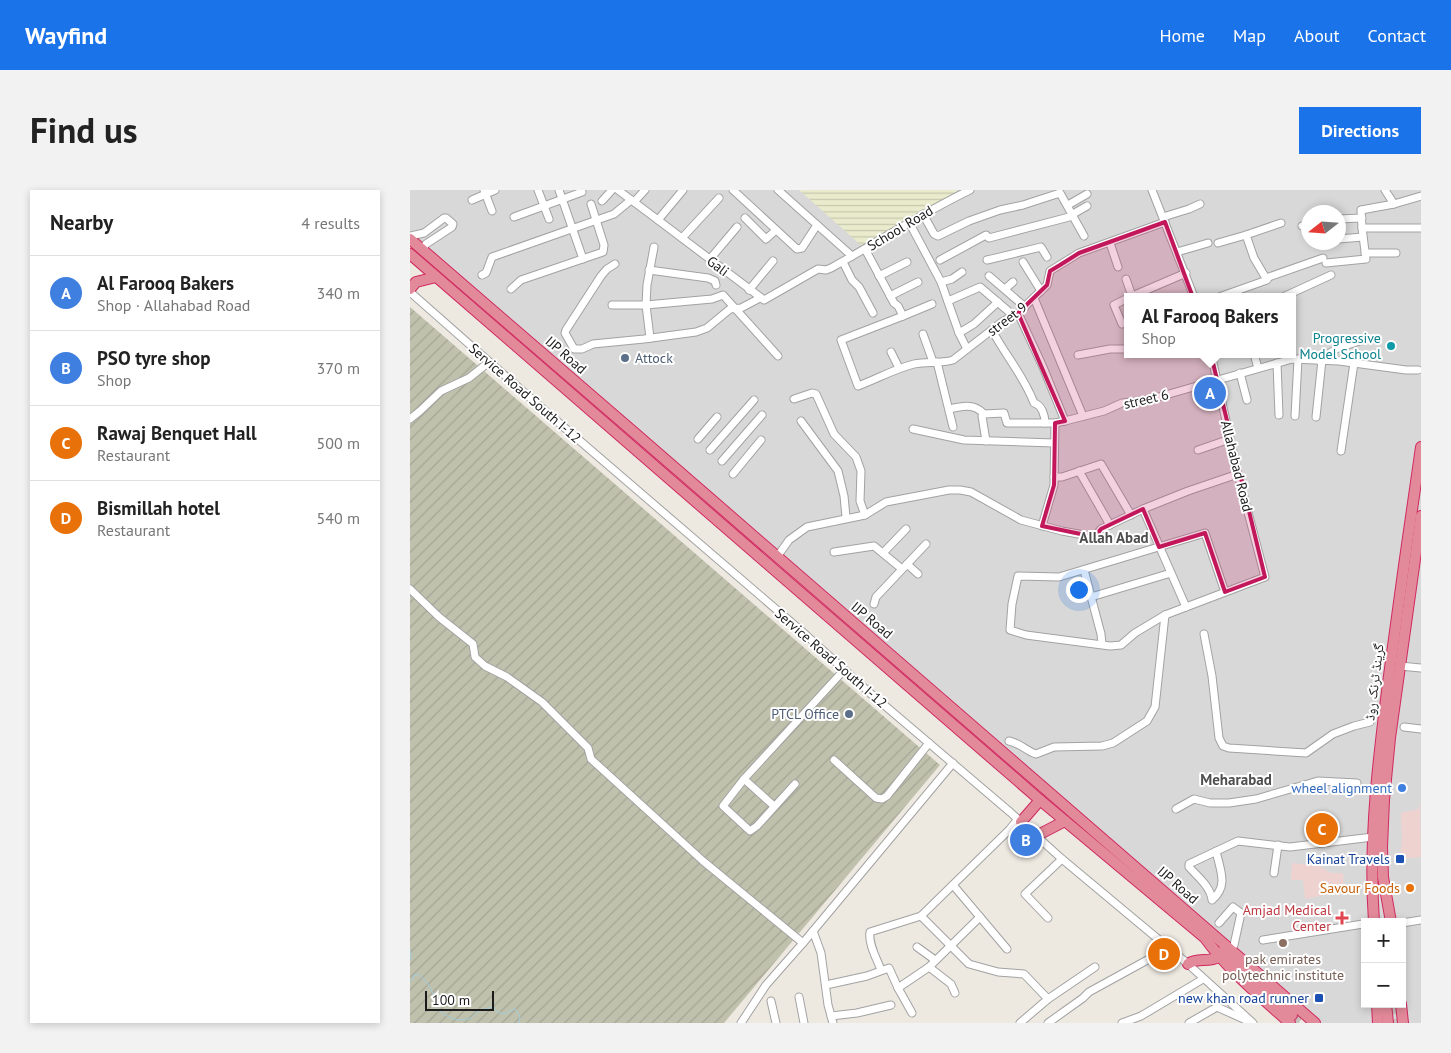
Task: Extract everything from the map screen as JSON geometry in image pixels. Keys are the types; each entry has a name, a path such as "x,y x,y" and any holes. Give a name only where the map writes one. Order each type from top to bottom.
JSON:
{"highway":[{"name":"IJP Road","path":"410,238 777,557 977,727 1315,1023"},
{"name":"IJP Road","path":"410,254 1040,800 1205,938 1218,957 1235,975 1291,1019"},
{"path":"410,290 416,282 436,276"},
{"name":"گرینڈ ٹرنک روڈ","path":"1374,918 1372,886 1375,798 1403,606 1421,447"},
{"name":"گرینڈ ٹرنک روڈ","path":"1403,606 1421,522"},
{"path":"851,635 859,627"},
{"name":"گرینڈ ٹرنک روڈ","path":"1390,918 1383,876 1382,847 1395,666"},
{"path":"1020,821 1040,800"},
{"path":"1036,836 1065,821"},
{"path":"1383,876 1385,918"},
{"path":"1205,938 1223,952 1291,1019"},
{"path":"1188,964 1192,961 1218,957"},
{"path":"1377,1008 1378,1023"},
{"path":"1386,1008 1388,1023"},
{"path":"1401,1008 1403,1023"}],"street":[{"path":"472,200 485,192 495,190"},
{"path":"538,190 549,220"},
{"path":"559,190 582,259"},
{"path":"602,201 612,190"},
{"name":"Gali","path":"618,190 760,298"},
{"path":"482,275 486,273 492,257 614,214 645,190"},
{"path":"658,220 683,190"},
{"path":"733,190 799,250 817,225"},
{"path":"778,190 852,256"},
{"name":"School Road","path":"760,298 765,300 818,269 826,270 831,268 968,190"},
{"path":"1152,190 1193,293"},
{"path":"1385,190 1394,204"},
{"path":"485,192 492,211"},
{"path":"514,217 582,192"},
{"path":"923,214 934,234 938,236 969,221 1000,210 1060,193 1084,236"},
{"path":"1068,205 1087,194"},
{"path":"1230,293 1267,280 1266,278 1324,260 1366,259 1361,210 1394,204 1421,196"},
{"path":"682,238 718,198"},
{"path":"512,289 521,280 599,254 604,249 591,204"},
{"name":"street 9","path":"903,316 842,340 858,386 899,368 916,363 953,360 1025,307 1047,285 1050,271 1079,253 1200,204"},
{"path":"940,260 986,235 989,238 1073,215 1088,206"},
{"path":"410,238 424,234 444,218 453,224 452,227 426,244 422,250"},
{"path":"745,218 766,239 776,230"},
{"path":"1346,219 1362,218"},
{"path":"909,222 941,282 967,350"},
{"path":"1218,243 1281,223"},
{"path":"710,259 737,227"},
{"path":"1362,228 1421,228"},
{"path":"1246,235 1254,258 1266,278"},
{"path":"1346,238 1363,236"},
{"path":"1110,242 1118,267"},
{"path":"1177,252 1208,243"},
{"path":"650,338 646,305 649,270 654,246"},
{"path":"987,260 1041,247 1047,257"},
{"path":"865,249 903,316 932,304"},
{"path":"1365,252 1396,253"},
{"path":"749,290 773,261"},
{"path":"842,262 852,280 859,287 873,313"},
{"path":"879,276 906,262"},
{"path":"1023,262 1041,291"},
{"path":"615,264 607,269 568,326 565,333 573,347 577,350 593,344 702,330 730,309 736,310 760,298"},
{"path":"649,270 708,278 714,281 716,285"},
{"path":"941,282 952,279 962,272"},
{"path":"1140,293 1186,273"},
{"path":"1292,293 1331,275"},
{"path":"989,276 1025,307"},
{"path":"1126,279 1132,293"},
{"path":"890,296 918,282"},
{"path":"1005,289 1013,282"},
{"path":"948,301 978,287 1016,315 1043,367 1065,421"},
{"name":"Service Road South I-12","path":"410,290 489,362 1062,859 1188,964 1253,1023"},
{"path":"612,305 646,305 712,299 720,295 725,296 778,356"},
{"path":"1034,298 1083,416"},
{"path":"1122,324 1114,305 1124,300"},
{"path":"959,333 974,324 998,302"},
{"path":"992,330 1024,380 1034,403 1040,407 1045,423"},
{"path":"923,334 935,362 954,427"},
{"path":"1316,417 1320,360 1338,348 1363,340"},
{"path":"1078,355 1124,349"},
{"path":"891,352 899,368"},
{"name":"Allahabad Road","path":"1212,358 1238,474 1266,577 1225,592"},
{"path":"1255,358 1258,368"},
{"name":"street 6","path":"984,414 1004,413 1008,423 1055,423 1108,410 1122,404 1148,400 1292,359 1418,370"},
{"path":"1295,416 1298,359"},
{"path":"410,419 441,391 469,378 489,362"},
{"path":"1277,363 1279,415"},
{"path":"1341,451 1354,363"},
{"path":"1240,373 1247,400"},
{"path":"794,399 816,394 834,434 856,457 861,471 860,501 865,515"},
{"path":"710,450 754,400"},
{"path":"949,410 962,406 969,406 980,410 984,414 982,416 986,441"},
{"path":"722,461 762,415"},
{"path":"698,439 717,417"},
{"path":"801,421 838,471 844,496 846,517"},
{"path":"1042,526 1054,477 1055,423"},
{"path":"913,429 964,440 1054,443"},
{"path":"1198,450 1230,439"},
{"path":"734,474 761,440"},
{"path":"1054,477 1062,477 1102,464 1131,515"},
{"path":"1079,471 1110,524"},
{"path":"777,557 789,540 807,526 846,517 865,515 886,502 928,493 960,490 971,492 1021,520 1095,537 1101,529 1143,509 1238,474"},
{"path":"1143,509 1186,607"},
{"path":"883,552 906,530"},
{"path":"1205,533 1225,592 1165,615 1121,645 1110,646 1026,636 1010,630 1012,604 1018,576 1060,577 1159,547 1205,533"},
{"path":"874,604 876,597 926,544"},
{"path":"834,552 872,545 918,574"},
{"path":"1084,570 1102,644"},
{"path":"1092,597 1171,574"},
{"path":"410,589 439,617 473,644 475,657 485,666 507,677 542,702 588,748 591,759 605,772 703,861 803,943"},
{"path":"1009,741 1019,744 1036,754 1054,746 1102,746 1113,743 1147,721 1155,707 1165,615"},
{"path":"1204,634 1212,676 1219,738 1223,746 1306,753 1334,734 1370,722"},
{"path":"1395,666 1421,668"},
{"path":"795,784 750,831 723,806 744,779 844,670"},
{"path":"1404,727 1421,729"},
{"path":"834,760 876,798 882,799 887,796 929,743"},
{"path":"741,1023 766,985 953,763"},
{"path":"744,779 774,806"},
{"path":"1176,809 1194,799 1210,803 1256,799 1318,781 1357,783"},
{"path":"881,970 872,948 870,932 922,916 1020,821"},
{"path":"1216,851 1222,889 1220,894 1212,900 1207,888 1189,865 1216,851 1238,841 1290,846 1373,837"},
{"path":"1274,872 1278,845"},
{"path":"1048,918 1025,894 1062,859"},
{"path":"953,885 1007,949"},
{"path":"1219,923 1233,906 1241,913 1234,945"},
{"path":"922,916 969,964 998,972 1024,974 1048,999"},
{"path":"898,988 929,967 980,917"},
{"path":"1406,922 1421,920"},
{"path":"1263,940 1361,924"},
{"path":"813,931 821,953 832,1020 892,1006"},
{"path":"1048,1023 1089,992 1160,954 1165,945"},
{"path":"917,947 935,960"},
{"path":"929,967 951,984 955,993"},
{"path":"1020,1023 1048,999 1096,967"},
{"path":"826,985 867,976 889,968 912,1013"},
{"path":"1122,1023 1141,1016 1203,979"},
{"path":"800,997 804,1023"},
{"path":"771,1001 776,1023"},
{"path":"1189,1023 1199,1021 1217,1007 1253,1023"}],"highlighted area":[{"path":"1165,222 1205,330 1265,577 1225,592 1205,533 1159,547 1143,509 1101,529 1095,537 1042,526 1054,485 1055,423 1065,421 1018,313 1047,285 1050,271 1079,253"}],"shaded area":[{"path":"410,190 1421,190 1421,1023 1314,1023 410,233"},
{"path":"799,190 956,190 958,196 863,247"},
{"path":"410,307 940,765 724,1023 410,1023"},
{"path":"1420,801 1421,857 1400,859 1402,839 1401,813 1419,809"},
{"path":"1292,863 1319,866 1331,873 1343,873 1345,894 1324,895 1305,899 1303,880 1291,880"}],"waterway":[{"path":"410,950 410,960"},
{"path":"410,981 414,975 418,974 431,990 437,1009 453,1018 462,1020 471,1018 479,1011 493,1007 497,1012 504,1014 515,1009 520,1016 519,1023"}],"tunnel":[{"path":"1394,1008 1396,1023"},
{"path":"1292,1015 1302,1023"}],"place":[{"name":"Progressive Model School","path":"1391,346"},
{"name":"Attock","path":"625,358"},
{"name":"Al Farooq Bakers","path":"1210,393"},
{"name":"PTCL Office","path":"849,714"},
{"name":"wheel alignment","path":"1402,788"},
{"name":"Rawaj Benquet Hall","path":"1322,829"},
{"name":"PSO tyre shop","path":"1026,840"},
{"name":"Kainat Travels","path":"1400,859"},
{"name":"Savour Foods","path":"1410,888"},
{"name":"Amjad Medical Center","path":"1342,918"},
{"name":"pak emirates polytechnic institute","path":"1283,943"},
{"name":"Bismillah hotel","path":"1164,954"},
{"name":"new khan road runner","path":"1319,998"}],"district":[{"name":"Allah Abad","path":"1114,538"},
{"name":"Meharabad","path":"1236,780"}]}
